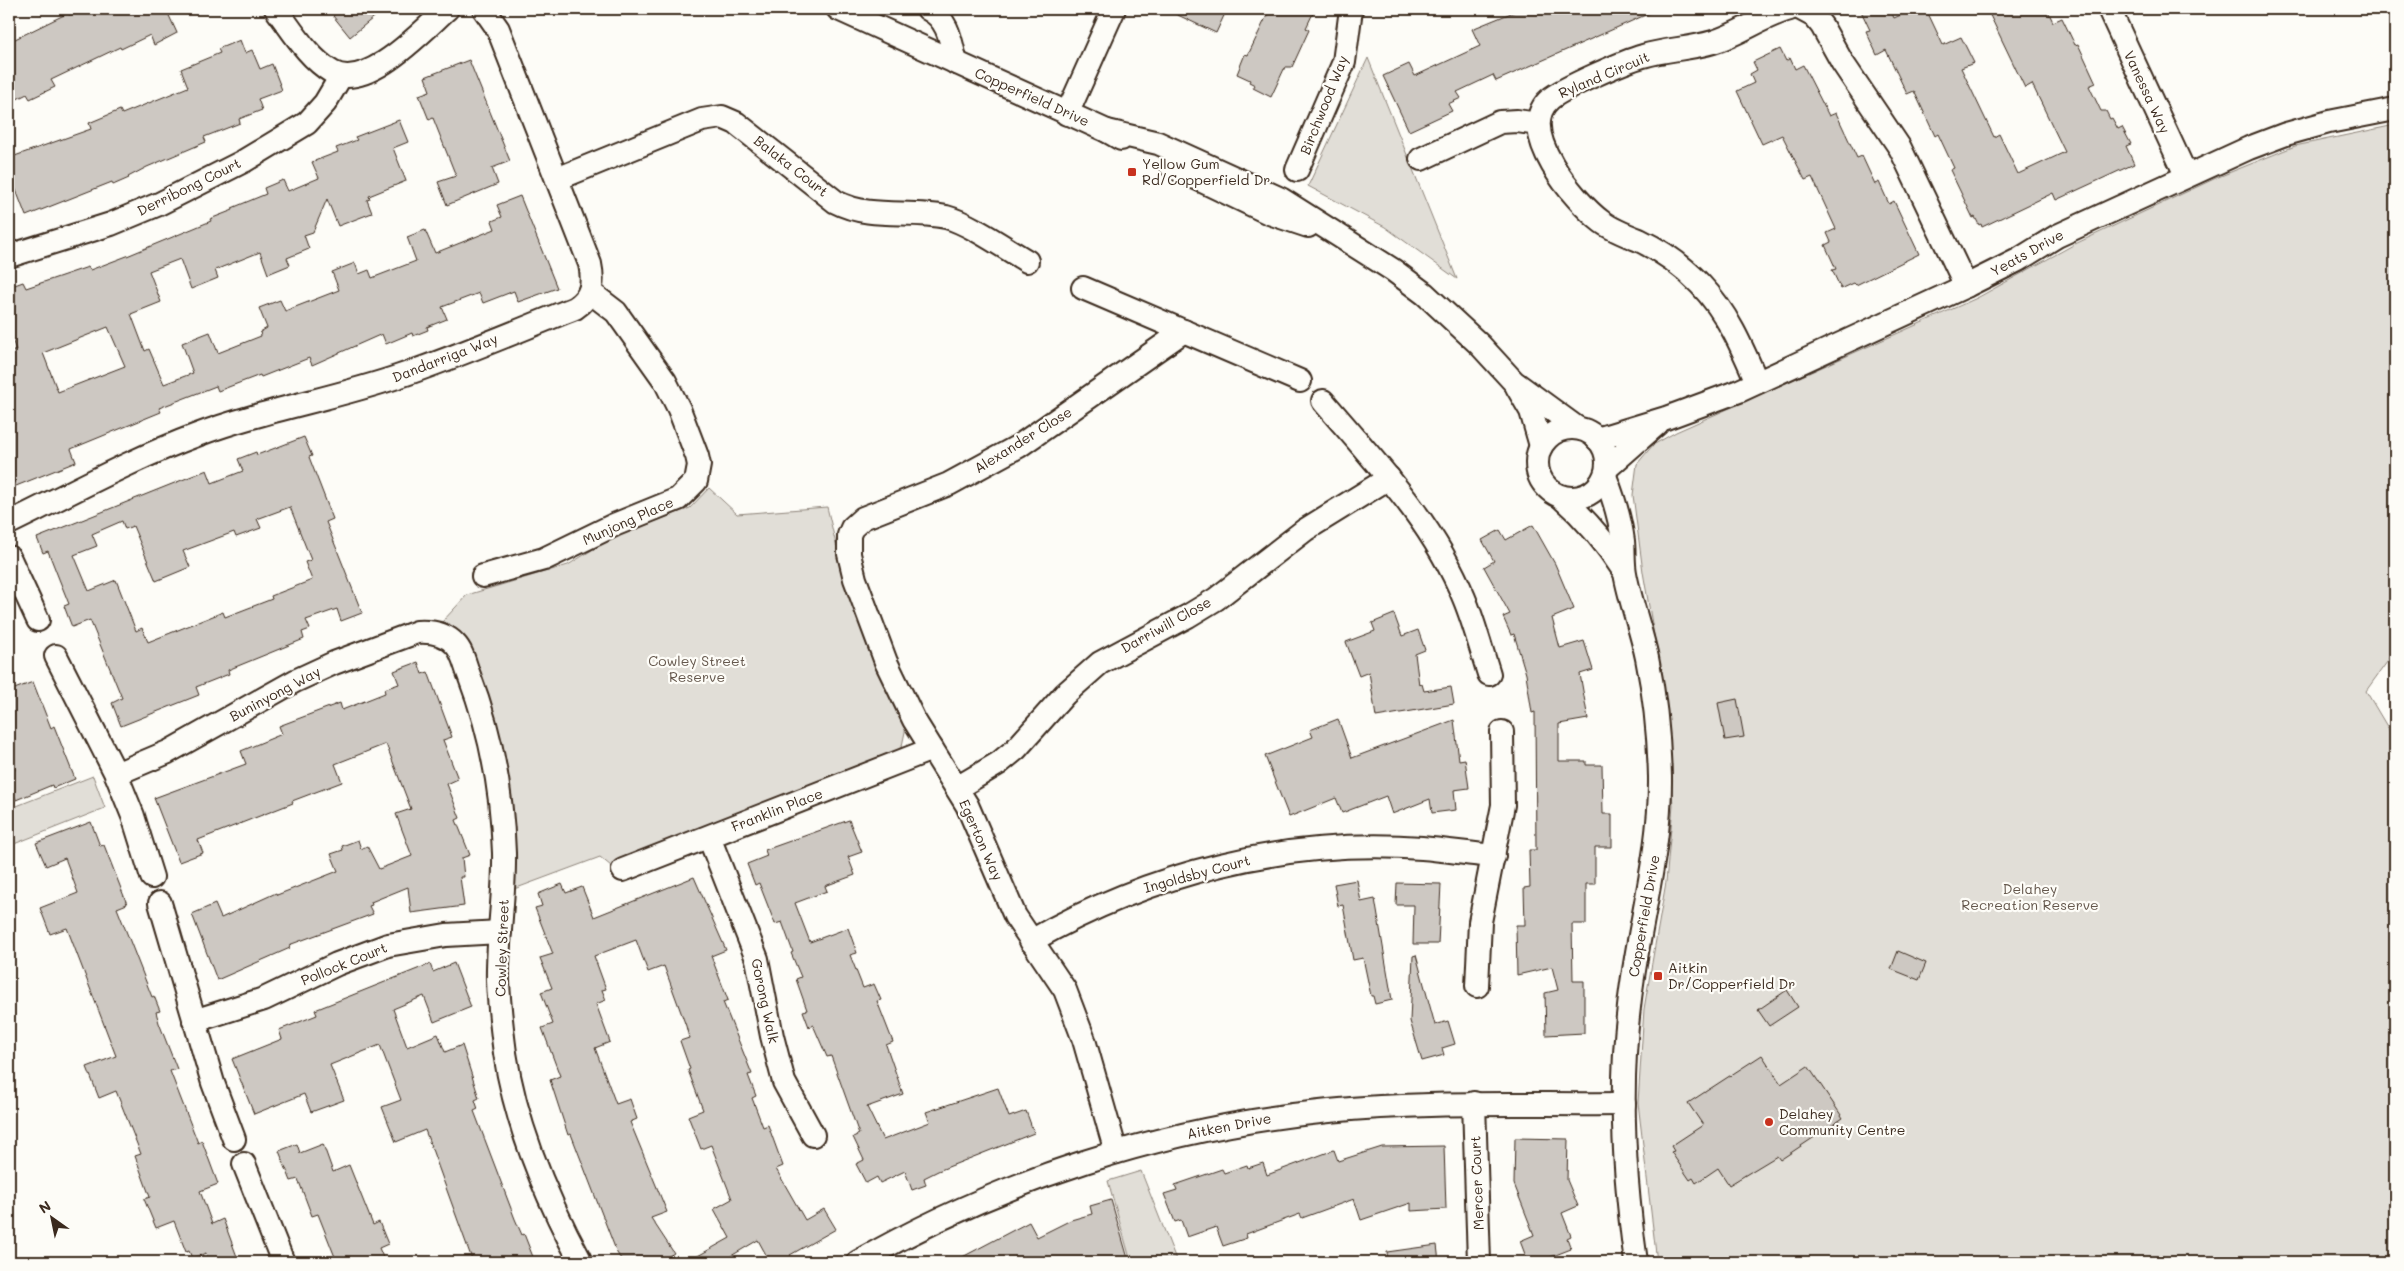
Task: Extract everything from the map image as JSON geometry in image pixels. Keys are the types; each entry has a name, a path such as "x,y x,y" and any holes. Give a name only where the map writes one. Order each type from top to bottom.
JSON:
{"street":[{"path":"276,9 310,53 325,67 341,76 367,73 447,9"},
{"path":"484,9 498,29 590,264 592,275 590,292"},
{"name":"Copperfield Drive","path":"838,9 1107,131 1146,154 1269,213 1339,236 1393,270 1425,294 1480,345 1514,382 1577,428"},
{"path":"928,9 940,16 944,22 956,63"},
{"path":"1067,114 1114,9"},
{"name":"Birchwood Way","path":"1297,170 1344,62 1351,9"},
{"name":"Ryland Circuit","path":"1538,124 1544,105 1560,93 1643,56 1721,40 1790,9"},
{"path":"1802,9 1814,16 1822,26 1850,73 1900,148 1966,286"},
{"name":"Vanessa Way","path":"2109,9 2186,175"},
{"name":"Derribong Court","path":"9,256 111,224 159,204 244,161 284,139 316,115 341,76"},
{"name":"Yeats Drive","path":"1597,439 1666,418 1757,382 1966,286 2018,260 2057,236 2186,175 2286,134 2330,122 2395,110"},
{"name":"Balaka Court","path":"557,179 702,120 722,117 736,123 836,202 851,210 867,213 935,216 953,220 1027,261"},
{"path":"1421,159 1500,122 1517,121 1538,124 1543,146 1565,183 1579,201 1604,224 1661,252 1681,266 1717,303 1740,345 1757,382"},
{"path":"1083,288 1300,381"},
{"name":"Dandarriga Way","path":"9,523 181,441 270,411 358,389 400,376 576,308 584,302 590,292"},
{"name":"Munjong Place","path":"483,576 544,559 614,524 678,499 696,481 699,465 697,456 672,393 616,312 590,292"},
{"name":"Alexander Close","path":"852,528 863,518 874,512 949,484 1019,446 1184,331"},
{"name":"Copperfield Drive","path":"1514,382 1531,411 1541,446"},
{"path":"1323,401 1389,478 1441,551 1464,598 1489,674"},
{"name":"Yeats Drive","path":"1606,472 1666,418"},
{"path":"1577,428 1591,434 1603,447 1606,472 1592,492 1577,498 1561,497 1552,492 1539,476 1537,466 1541,446 1556,432 1577,428"},
{"name":"Copperfield Drive","path":"1606,472 1623,539 1625,572 1653,691 1660,778 1654,864 1628,1007 1624,1104 1627,1179 1636,1262"},
{"name":"Darriwill Close","path":"957,788 999,763 1016,749 1065,694 1100,663 1188,616 1216,598 1305,530 1389,478"},
{"name":"Copperfield Drive","path":"1561,497 1580,513 1604,540 1625,572"},
{"name":"Egerton Way","path":"852,528 849,535 849,554 872,626 899,692 957,788 974,820 1016,916 1031,941 1053,970 1068,998 1084,1040 1116,1152"},
{"path":"9,557 38,620"},
{"name":"Buninyong Way","path":"116,774 168,752 258,700 334,662 417,632 431,631 440,634"},
{"name":"Cowley Street","path":"440,634 456,644 460,652 485,724 492,752 501,813 504,853 498,981 501,1019 512,1086 523,1130 545,1190 581,1262"},
{"path":"56,656 116,774 133,816 152,877"},
{"path":"1477,986 1480,922 1503,805 1502,732"},
{"name":"Franklin Place","path":"623,870 932,749"},
{"name":"Gorong Walk","path":"708,836 757,959 772,1036 784,1082 813,1135"},
{"name":"Ingoldsby Court","path":"1031,941 1090,909 1133,892 1197,870 1235,861 1290,852 1342,848 1421,848 1494,856"},
{"path":"160,903 194,1021 216,1091 234,1139"},
{"name":"Pollock Court","path":"194,1021 264,999 338,964 388,945 446,935 500,932"},
{"name":"Aitken Drive","path":"858,1262 914,1232 998,1193 1116,1152 1187,1134 1291,1115 1379,1107 1474,1103 1624,1104"},
{"name":"Mercer Court","path":"1474,1103 1479,1262"},
{"path":"244,1164 283,1262"}],"green space":[{"path":"1368,58 1457,279 1385,227 1308,186"},
{"name":"Delahey Recreation Reserve","path":"2395,125 2395,651 2366,691 2395,740 2395,1262 1657,1262 1638,1103 1644,1009 1666,882 1673,806 1666,704 1643,572 1633,495 1637,464 1653,445 1676,432 1977,298 2075,244 2216,178 2295,146"},
{"name":"Cowley Street Reserve","path":"709,488 737,514 827,507 839,557 906,727 902,746 890,757 839,780 611,866 600,857 514,889 466,642 456,629 442,622 467,595 568,565 611,538 690,508"},
{"path":"93,776 105,808 9,846 9,809"},
{"path":"1141,1171 1177,1262 1131,1262 1108,1181"}],"building":[{"path":"82,9 166,9 177,33 154,45 150,35 121,49 120,47 51,80 55,87 30,99 27,94 9,103 9,42 68,13 69,15"},
{"path":"341,9 384,9 350,37 333,16"},
{"path":"1165,9 1227,9 1216,33"},
{"path":"1270,9 1315,9 1306,28 1309,30 1292,67 1285,67 1271,97 1253,88 1255,85 1249,82 1250,80 1237,74 1245,54 1248,55"},
{"path":"1521,9 1659,9 1496,81 1493,75 1457,92 1461,98 1448,104 1452,111 1409,131 1383,76 1409,64 1415,76 1480,46 1472,29"},
{"path":"1860,9 1890,9 1894,18 1914,9 1926,9 1943,45 1961,37 1974,63 1961,68 1994,137 1999,134 2018,174 2065,152 2032,84 2025,88 1987,9 2047,9 2053,22 2062,18 2075,45 2078,44 2096,83 2089,86 2101,111 2106,111 2118,129 2122,127 2131,144 2126,146 2134,164 2056,200 2053,193 1982,227 1975,217 1973,218 1950,170 1954,168 1938,134 1935,136 1914,91 1907,94 1886,50 1877,55 1866,31 1870,30"},
{"path":"240,40 245,53 252,50 260,69 272,64 282,90 258,99 262,110 239,119 240,123 204,137 206,142 147,167 129,178 113,185 112,182 26,216 9,172 9,158 91,129 89,123 120,110 122,114 188,87 181,69 220,53 218,49"},
{"path":"1780,49 1786,61 1790,58 1795,69 1803,65 1829,116 1836,113 1857,158 1862,156 1875,184 1879,182 1889,204 1894,201 1919,254 1856,285 1854,283 1841,289 1832,270 1836,269 1825,245 1831,242 1827,233 1836,229 1812,177 1805,180 1782,135 1762,144 1737,91 1754,83 1750,74 1757,70 1753,62"},
{"path":"469,60 510,161 492,168 498,184 447,205 438,182 456,176 433,118 429,120 419,95 430,91 425,77"},
{"path":"399,120 408,142 393,148 406,181 369,196 370,199 367,200 372,213 338,226 327,199 313,232 304,235 309,249 287,258 290,265 268,274 260,252 215,270 218,278 191,289 180,259 149,271 161,302 131,314 145,351 149,349 164,384 193,373 182,343 210,332 218,353 261,336 260,332 267,328 259,308 280,300 285,311 339,290 332,272 355,263 359,274 369,270 372,278 416,261 407,237 425,230 435,253 495,229 492,221 502,217 497,205 520,196 557,288 518,302 514,291 483,303 479,293 442,307 447,319 427,327 428,330 413,336 412,333 386,344 382,334 312,365 309,358 218,391 216,386 159,408 161,412 71,449 76,462 16,486 9,467 9,353 16,350 9,332 9,287 23,282 26,288 88,267 90,270 211,221 210,219 233,210 232,208 266,194 264,188 283,180 288,191 319,178 312,162 338,152 336,148 357,140 355,137","holes":["108,327 125,366 58,392 43,353"]},
{"path":"304,437 312,456 309,457 333,519 326,522 362,613 341,621 337,609 306,620 310,629 302,632 304,639 228,670 229,674 196,687 199,695 121,726 112,703 122,698 90,620 72,627 64,606 69,604 48,551 43,553 37,538 207,470 212,483 243,471 238,459 256,452 257,455","holes":["290,507 311,560 305,562 312,580 271,596 272,599 225,617 223,612 148,642 142,628 136,631 116,580 89,591 74,555 97,546 92,534 122,521 125,529 133,526 156,581 190,567 183,551 234,532 236,537 261,528 257,519"]},
{"path":"1533,525 1555,564 1574,609 1552,618 1560,648 1584,641 1593,670 1580,674 1588,719 1559,724 1559,761 1586,761 1586,765 1602,765 1603,814 1612,814 1612,847 1595,847 1595,884 1586,884 1586,924 1572,924 1573,981 1584,981 1584,1033 1546,1035 1545,993 1558,990 1552,967 1517,975 1516,925 1525,925 1524,888 1530,887 1529,850 1536,850 1535,712 1532,713 1526,674 1514,634 1511,635 1503,617 1510,614 1484,567 1494,561 1482,540 1500,530 1506,540"},
{"path":"1394,614 1402,636 1418,630 1425,650 1415,654 1419,685 1422,684 1424,691 1451,687 1454,704 1376,717 1369,672 1359,676 1346,642 1375,631 1372,623"},
{"path":"418,662 422,674 428,672 452,737 443,740 458,779 447,784 460,818 456,820 470,855 462,858 464,877 460,877 464,906 411,913 408,887 371,902 372,905 369,906 373,914 289,945 290,948 217,980 192,914 215,904 221,918 276,893 277,895 338,871 331,854 343,850 342,846 358,840 361,849 367,846 379,869 412,856 396,814 411,809 386,744 335,764 342,782 198,840 203,853 179,862 154,798 246,764 241,751 282,734 279,726 340,703 342,710 385,693 384,689 399,684 394,671"},
{"path":"33,682 51,728 54,726 75,779 53,788 52,785 16,800 9,783 9,773 15,770 9,756 9,691"},
{"path":"1737,699 1744,737 1725,740 1718,703"},
{"path":"1338,719 1352,758 1454,720 1459,760 1465,759 1469,788 1454,790 1456,810 1432,813 1430,799 1392,814 1386,796 1342,813 1336,798 1289,817 1265,756 1313,737 1310,730"},
{"path":"849,820 862,852 848,857 855,875 825,886 827,891 795,903 810,942 848,928 857,953 850,955 863,988 874,984 881,1000 877,1001 893,1042 886,1045 903,1094 867,1107 883,1140 930,1122 926,1112 998,1088 1009,1117 1026,1111 1034,1133 938,1171 924,1178 926,1185 912,1190 905,1171 880,1183 877,1177 866,1183 856,1164 864,1160 853,1137 859,1134 831,1056 827,1057 813,1025 809,1027 803,1011 807,1010 796,979 801,977 791,953 793,952 782,922 775,924 759,883 755,885 747,864 767,856 765,850"},
{"path":"91,822 100,846 104,845 127,904 117,908 152,997 154,996 160,1011 156,1012 159,1023 177,1069 170,1071 198,1143 202,1141 218,1184 200,1191 212,1224 223,1219 239,1262 209,1262 206,1253 192,1258 189,1251 186,1252 174,1221 156,1228 144,1199 150,1197 135,1156 141,1154 116,1091 99,1098 87,1067 116,1056 67,928 50,934 40,908 78,893 65,858 46,866 36,843"},
{"path":"694,877 726,950 711,956 728,1000 723,1002 752,1074 748,1075 756,1096 752,1098 763,1127 768,1125 783,1166 776,1169 805,1220 824,1209 836,1229 790,1255 795,1262 770,1262 758,1240 721,1262 687,1262 730,1238 714,1209 732,1199 711,1145 701,1149 688,1116 703,1110 688,1070 690,1069 680,1041 689,1038 686,1026 664,966 648,972 636,940 594,956 606,989 602,990 606,1000 596,1004 610,1042 595,1048 616,1104 630,1099 637,1119 630,1122 667,1212 651,1218 674,1253 659,1262 623,1262 617,1253 571,1134 568,1135 550,1080 560,1076 542,1028 553,1024 541,992 552,988 540,958 553,954 535,908 542,906 538,894 562,884 566,893 582,887 594,917"},
{"path":"1357,880 1361,902 1375,899 1392,1000 1375,1004 1373,996 1371,996 1363,958 1353,960 1343,905 1338,906 1334,884"},
{"path":"1397,883 1441,884 1438,944 1413,944 1414,905 1396,905"},
{"path":"1898,951 1926,963 1919,980 1891,969"},
{"path":"1416,955 1435,1025 1448,1021 1455,1044 1442,1048 1444,1055 1422,1061 1410,1021 1413,956"},
{"path":"454,963 471,1007 434,1022 424,996 393,1009 407,1047 438,1034 445,1052 462,1045 479,1098 475,1100 478,1109 474,1111 515,1219 522,1235 524,1234 535,1262 473,1262 425,1130 396,1142 382,1107 401,1100 380,1045 330,1065 344,1100 311,1112 304,1094 254,1114 232,1059 282,1039 279,1030 317,1015 315,1010 430,964 433,972"},
{"path":"1787,990 1798,1007 1769,1026 1758,1010"},
{"name":"Delahey Community Centre","path":"1762,1055 1781,1084 1808,1066 1843,1118 1780,1160 1777,1156 1729,1185 1718,1168 1696,1183 1693,1178 1690,1180 1671,1152 1674,1151 1671,1146 1703,1125 1688,1103"},
{"path":"1515,1138 1568,1139 1567,1180 1578,1206 1562,1213 1571,1236 1567,1238 1571,1249 1548,1258 1549,1262 1528,1262 1520,1241 1534,1235 1514,1184"},
{"path":"297,1144 300,1153 323,1144 333,1172 349,1165 373,1225 379,1222 388,1244 379,1248 385,1262 337,1262 318,1214 312,1216 298,1179 291,1181 279,1151"},
{"path":"1444,1146 1446,1209 1411,1211 1411,1203 1361,1220 1354,1199 1302,1218 1300,1214 1246,1234 1247,1238 1223,1246 1216,1227 1187,1237 1181,1220 1175,1222 1164,1194 1177,1190 1175,1185 1222,1169 1224,1173 1247,1165 1248,1168 1263,1163 1267,1175 1334,1150 1338,1161 1382,1147"},
{"path":"1111,1200 1129,1262 953,1262 1029,1222 1037,1237 1071,1220 1092,1214 1090,1206"},
{"path":"1437,1245 1439,1262 1388,1262 1387,1252"}],"place":[{"name":"Yellow Gum Rd/Copperfield Dr","path":"1132,172"},
{"name":"Aitkin Dr/Copperfield Dr","path":"1658,976"},
{"name":"Delahey Community Centre","path":"1769,1122"}]}
